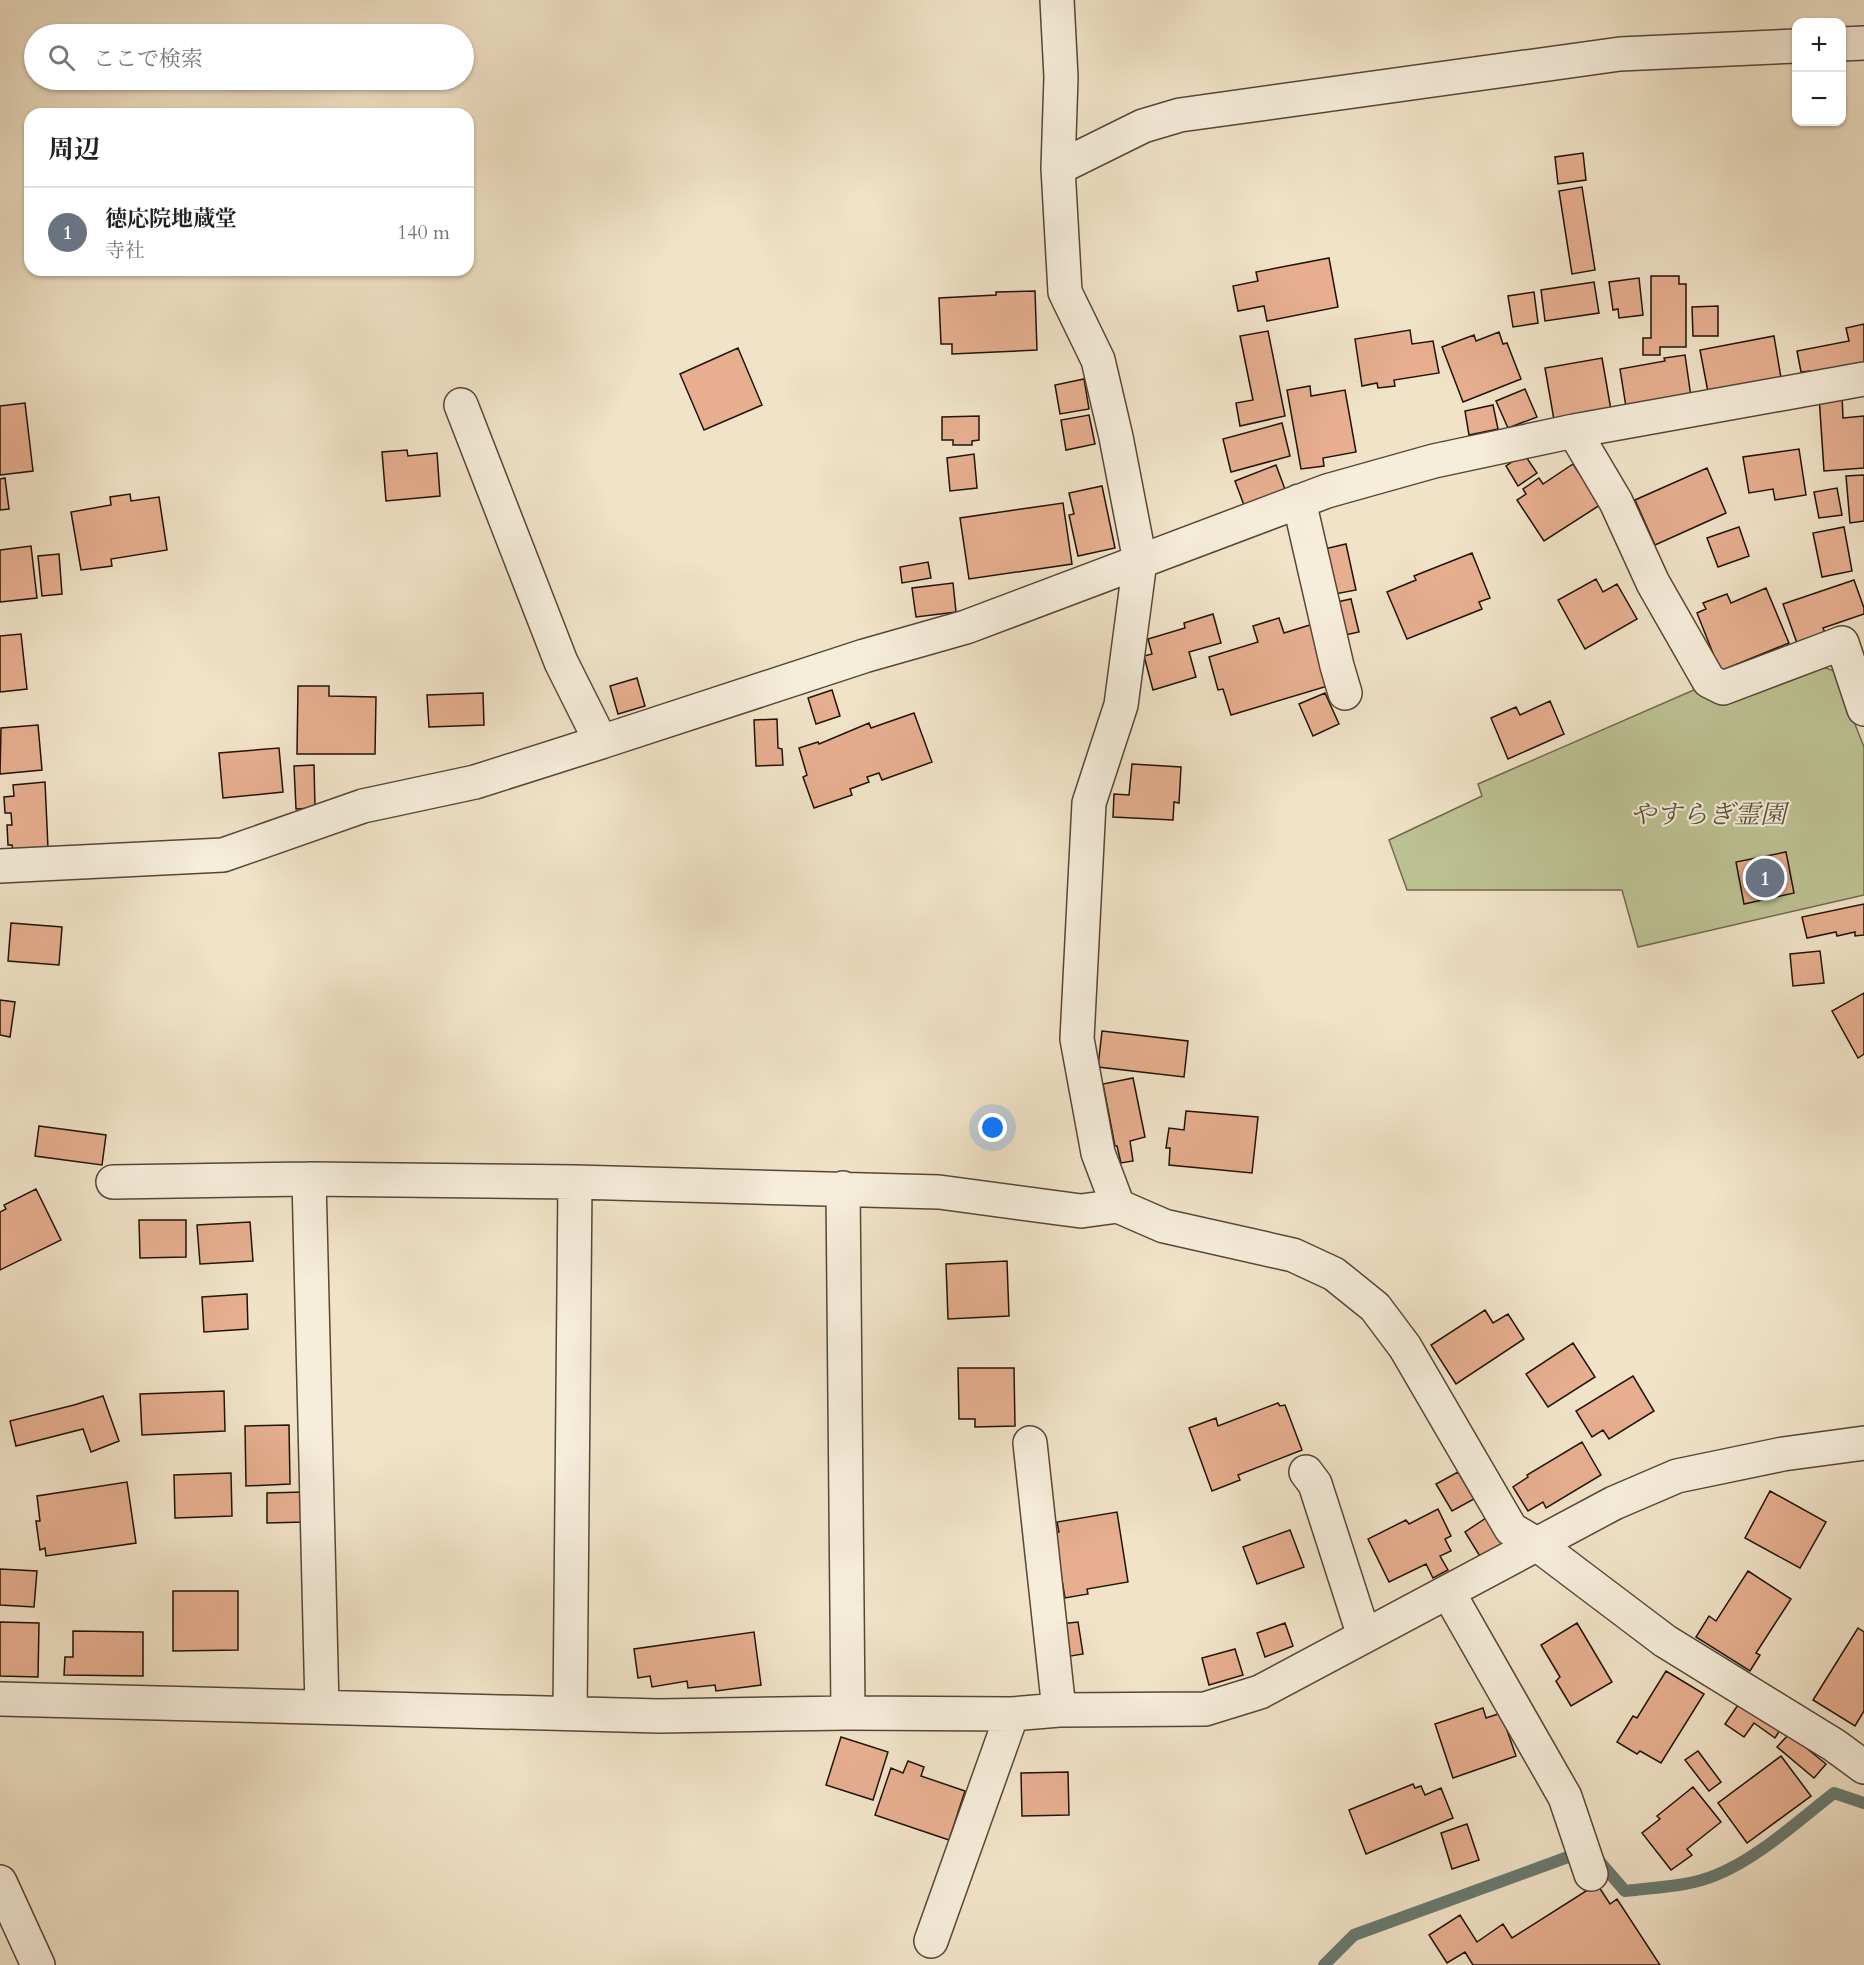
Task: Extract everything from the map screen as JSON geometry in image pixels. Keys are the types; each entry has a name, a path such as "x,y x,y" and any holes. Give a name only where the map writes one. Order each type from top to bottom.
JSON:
{"street":[{"path":"1057,0 1061,76 1058,168 1065,292 1098,360 1116,437 1140,561 1121,705 1089,803 1077,1039 1098,1153 1118,1206"},
{"path":"1846,44 1864,43"},
{"path":"1058,168 1143,126 1180,115 1620,54 1792,46"},
{"path":"0,866 224,855 363,806 476,782 864,656 966,627 1327,491 1434,461 1574,431 1864,379"},
{"path":"461,405 561,662 601,742"},
{"path":"1574,431 1616,502 1653,583 1709,681 1723,688 1853,638 1864,709"},
{"path":"1299,501 1336,666 1346,693"},
{"path":"309,1179 322,1707"},
{"path":"113,1182 309,1179 575,1182 939,1192 1081,1211 1118,1206 1164,1226 1293,1255 1334,1274 1375,1307 1406,1347 1511,1529 1538,1545 1665,1641 1834,1745 1861,1757"},
{"path":"570,1713 575,1182"},
{"path":"843,1188 848,1713"},
{"path":"1030,1443 1059,1710"},
{"path":"0,1699 659,1716 848,1713 1012,1714 1059,1710 1206,1709 1260,1692 1614,1503 1677,1476 1783,1454 1864,1443"},
{"path":"1306,1472 1315,1484 1364,1636"},
{"path":"1448,1592 1565,1797 1591,1874"},
{"path":"931,1941 1012,1714"},
{"path":"0,1882 38,1965"}],"green space":[{"name":"やすらぎ霊園","path":"1818,665 1834,671 1864,747 1864,895 1638,947 1622,890 1407,890 1389,840 1482,796 1478,784 1696,689"}],"building":[{"path":"1583,153 1586,180 1558,184 1555,157"},
{"path":"1582,187 1595,270 1572,274 1559,191"},
{"path":"1329,258 1338,307 1267,321 1264,306 1238,311 1233,286 1258,281 1256,272"},
{"path":"1651,276 1679,276 1679,284 1686,284 1686,347 1660,347 1660,355 1643,355 1643,338 1651,338"},
{"path":"1639,278 1643,315 1619,318 1618,309 1613,310 1609,282"},
{"path":"1594,282 1599,313 1545,321 1541,290"},
{"path":"1035,291 1037,350 952,354 952,344 941,344 939,298 996,295 996,292"},
{"path":"1534,292 1538,323 1513,327 1508,296"},
{"path":"1718,306 1718,336 1693,336 1692,307"},
{"path":"1864,324 1864,365 1811,376 1810,371 1801,372 1797,351 1849,341 1846,328"},
{"path":"1410,330 1412,344 1433,341 1439,373 1394,380 1395,386 1378,388 1377,383 1362,386 1355,339"},
{"path":"1268,331 1285,416 1240,426 1236,403 1253,400 1240,336"},
{"path":"1499,332 1503,344 1507,343 1521,379 1463,402 1442,347 1474,335 1476,341"},
{"path":"1774,336 1781,378 1708,392 1700,350"},
{"path":"738,348 762,405 704,430 680,374"},
{"path":"1685,355 1691,397 1626,407 1620,369"},
{"path":"1602,358 1611,410 1554,420 1545,368"},
{"path":"1084,379 1089,409 1060,414 1055,385"},
{"path":"1310,386 1311,396 1345,390 1356,452 1323,458 1324,466 1301,469 1287,390"},
{"path":"1525,389 1537,417 1508,428 1496,401"},
{"path":"1842,395 1843,418 1864,416 1864,468 1824,471 1819,396"},
{"path":"25,403 33,471 0,475 0,406"},
{"path":"1493,405 1498,429 1469,435 1465,411"},
{"path":"1089,415 1095,444 1066,450 1061,420"},
{"path":"979,416 979,440 972,441 972,445 953,445 953,440 942,440 942,417"},
{"path":"1282,423 1290,456 1231,472 1223,439"},
{"path":"1799,449 1806,495 1775,500 1773,489 1749,493 1743,457"},
{"path":"407,450 408,456 437,453 440,496 386,501 382,452"},
{"path":"974,454 977,488 950,491 947,458"},
{"path":"1524,454 1537,473 1518,486 1506,466"},
{"path":"1573,464 1600,505 1544,541 1517,500 1526,494 1523,489 1539,478 1543,484"},
{"path":"1276,465 1286,492 1245,508 1235,481"},
{"path":"1707,468 1726,513 1655,545 1635,500"},
{"path":"1864,475 1864,521 1850,523 1846,476"},
{"path":"5,478 9,509 0,510 0,479"},
{"path":"1102,486 1115,548 1078,556 1069,515 1074,514 1069,493"},
{"path":"1837,488 1842,515 1819,518 1814,492"},
{"path":"130,494 131,501 159,497 167,550 111,559 112,566 81,570 71,512 111,505 110,497"},
{"path":"1063,503 1072,564 969,579 960,518"},
{"path":"1739,527 1749,556 1718,567 1707,538"},
{"path":"1844,527 1852,571 1822,577 1813,533"},
{"path":"1346,544 1356,590 1330,595 1320,550"},
{"path":"31,546 37,598 0,602 0,550"},
{"path":"1472,553 1490,598 1479,602 1482,609 1407,639 1387,592 1416,580 1414,576"},
{"path":"59,554 62,594 42,596 38,556"},
{"path":"928,562 931,578 902,583 900,567"},
{"path":"1596,579 1603,592 1617,584 1637,619 1585,649 1558,600"},
{"path":"1854,580 1864,614 1823,628 1825,633 1797,643 1783,604"},
{"path":"953,583 956,612 916,617 912,588"},
{"path":"1766,588 1789,643 1720,671 1697,613 1706,609 1703,603 1727,594 1731,603"},
{"path":"1351,599 1359,632 1340,636 1332,603"},
{"path":"1213,614 1221,643 1189,652 1196,677 1153,690 1144,656 1152,654 1148,639 1185,628 1184,623"},
{"path":"1279,618 1284,633 1313,624 1331,685 1231,715 1223,689 1218,690 1209,657 1258,642 1253,626"},
{"path":"21,634 27,689 0,692 0,636"},
{"path":"637,678 645,706 618,714 610,686"},
{"path":"298,686 329,686 329,696 376,697 375,754 297,754"},
{"path":"832,690 840,716 816,724 808,698"},
{"path":"483,693 484,725 429,727 427,695"},
{"path":"1325,693 1339,724 1313,736 1299,704"},
{"path":"1550,701 1564,734 1508,759 1491,718 1516,707 1520,715"},
{"path":"914,713 932,762 882,780 879,773 867,777 869,782 850,789 852,795 814,808 803,777 807,775 799,748 818,742 819,744 869,723 871,728"},
{"path":"777,719 778,748 782,749 783,765 756,766 754,720"},
{"path":"38,725 42,770 0,774 1,728"},
{"path":"279,748 283,792 223,798 219,753"},
{"path":"1132,764 1181,767 1179,803 1174,802 1173,820 1113,817 1114,794 1129,795"},
{"path":"314,765 315,808 296,809 294,766"},
{"path":"45,782 48,848 13,850 12,845 8,845 7,825 12,825 11,813 5,813 4,797 14,796 13,785"},
{"path":"1786,852 1794,893 1744,904 1736,862"},
{"path":"1864,904 1864,935 1855,936 1855,932 1837,936 1836,932 1807,938 1802,917"},
{"path":"11,923 62,927 59,965 8,961"},
{"path":"1820,951 1824,983 1793,986 1790,954"},
{"path":"1864,993 1864,1054 1858,1058 1832,1011"},
{"path":"0,1000 15,1002 10,1037 0,1035"},
{"path":"1102,1031 1188,1041 1184,1077 1098,1067"},
{"path":"1133,1078 1145,1137 1130,1141 1133,1161 1121,1163 1117,1146 1115,1146 1103,1084"},
{"path":"1186,1111 1258,1117 1252,1173 1169,1165 1170,1148 1166,1148 1169,1128 1184,1130"},
{"path":"39,1126 106,1135 102,1165 35,1156"},
{"path":"36,1189 61,1240 0,1270 0,1212 6,1209 4,1205"},
{"path":"139,1220 186,1220 186,1257 140,1258"},
{"path":"250,1222 253,1261 200,1264 197,1225"},
{"path":"1007,1261 1009,1316 948,1319 946,1264"},
{"path":"247,1294 248,1329 204,1332 202,1297"},
{"path":"1485,1310 1493,1323 1508,1314 1524,1339 1456,1384 1431,1345"},
{"path":"1573,1343 1595,1377 1548,1407 1526,1374"},
{"path":"958,1368 1014,1368 1015,1426 975,1427 975,1419 959,1419"},
{"path":"1633,1376 1654,1411 1609,1439 1603,1430 1592,1437 1576,1411"},
{"path":"224,1391 225,1431 142,1435 140,1394"},
{"path":"103,1396 119,1441 91,1452 83,1429 16,1446 10,1421"},
{"path":"1278,1403 1280,1406 1285,1405 1302,1450 1238,1475 1240,1480 1212,1491 1189,1428 1216,1418 1218,1426"},
{"path":"289,1425 290,1484 246,1486 245,1426"},
{"path":"1582,1442 1601,1475 1546,1508 1543,1502 1528,1511 1513,1487 1528,1477 1527,1475"},
{"path":"1458,1472 1474,1499 1452,1511 1436,1484"},
{"path":"231,1473 232,1516 175,1518 174,1475"},
{"path":"127,1482 136,1543 46,1556 45,1548 40,1550 36,1521 40,1521 37,1496"},
{"path":"1770,1491 1826,1522 1800,1568 1745,1538"},
{"path":"303,1492 304,1522 267,1523 267,1493"},
{"path":"1438,1509 1451,1536 1445,1539 1451,1551 1440,1556 1448,1570 1433,1578 1426,1564 1389,1582 1368,1539 1406,1520 1409,1524"},
{"path":"1117,1512 1128,1582 1087,1589 1088,1594 1065,1598 1054,1533 1059,1532 1057,1522"},
{"path":"1486,1518 1503,1545 1481,1558 1465,1532"},
{"path":"1290,1530 1304,1567 1257,1584 1243,1547"},
{"path":"0,1569 37,1571 34,1607 0,1605"},
{"path":"1748,1571 1791,1599 1756,1653 1760,1655 1750,1671 1696,1637 1709,1616 1716,1621"},
{"path":"173,1591 238,1591 238,1650 173,1651"},
{"path":"0,1622 39,1623 38,1677 0,1676"},
{"path":"1078,1622 1083,1654 1065,1657 1060,1624"},
{"path":"1285,1623 1293,1646 1265,1657 1257,1633"},
{"path":"1577,1623 1612,1682 1571,1706 1556,1681 1560,1677 1541,1645"},
{"path":"1858,1628 1864,1632 1864,1711 1855,1726 1813,1700"},
{"path":"73,1631 143,1632 143,1676 64,1675 65,1657 73,1657"},
{"path":"754,1632 761,1685 716,1691 715,1685 688,1688 687,1681 652,1687 650,1676 638,1678 634,1649"},
{"path":"1235,1649 1243,1675 1209,1685 1202,1658"},
{"path":"1666,1671 1704,1694 1661,1763 1640,1751 1637,1754 1617,1742 1633,1716 1637,1718"},
{"path":"1740,1702 1780,1730 1775,1738 1754,1723 1744,1737 1725,1724"},
{"path":"1483,1708 1486,1718 1501,1713 1516,1756 1453,1778 1435,1724"},
{"path":"1789,1734 1826,1764 1814,1778 1777,1747"},
{"path":"841,1737 888,1752 873,1800 826,1785"},
{"path":"1698,1751 1721,1782 1709,1791 1685,1760"},
{"path":"1781,1756 1811,1796 1747,1843 1718,1803"},
{"path":"908,1761 924,1767 921,1776 965,1791 949,1840 875,1815 891,1768 903,1773"},
{"path":"1068,1772 1069,1815 1022,1816 1021,1773"},
{"path":"1413,1784 1415,1788 1421,1786 1425,1795 1441,1788 1453,1818 1366,1854 1349,1810"},
{"path":"1693,1787 1721,1822 1687,1849 1692,1855 1671,1870 1642,1833 1660,1819 1657,1816"},
{"path":"1467,1824 1479,1860 1452,1869 1441,1833"},
{"path":"1597,1884 1610,1904 1617,1899 1660,1965 1473,1965 1465,1952 1447,1963 1429,1935 1460,1915 1477,1942 1503,1924 1512,1938"}],"waterway":[{"path":"1324,1965 1354,1935 1568,1857 1600,1862 1625,1891 1683,1884 1716,1875 1747,1859 1834,1793 1864,1803"}],"place":[{"name":"徳応院地蔵堂","path":"1765,878"}]}
